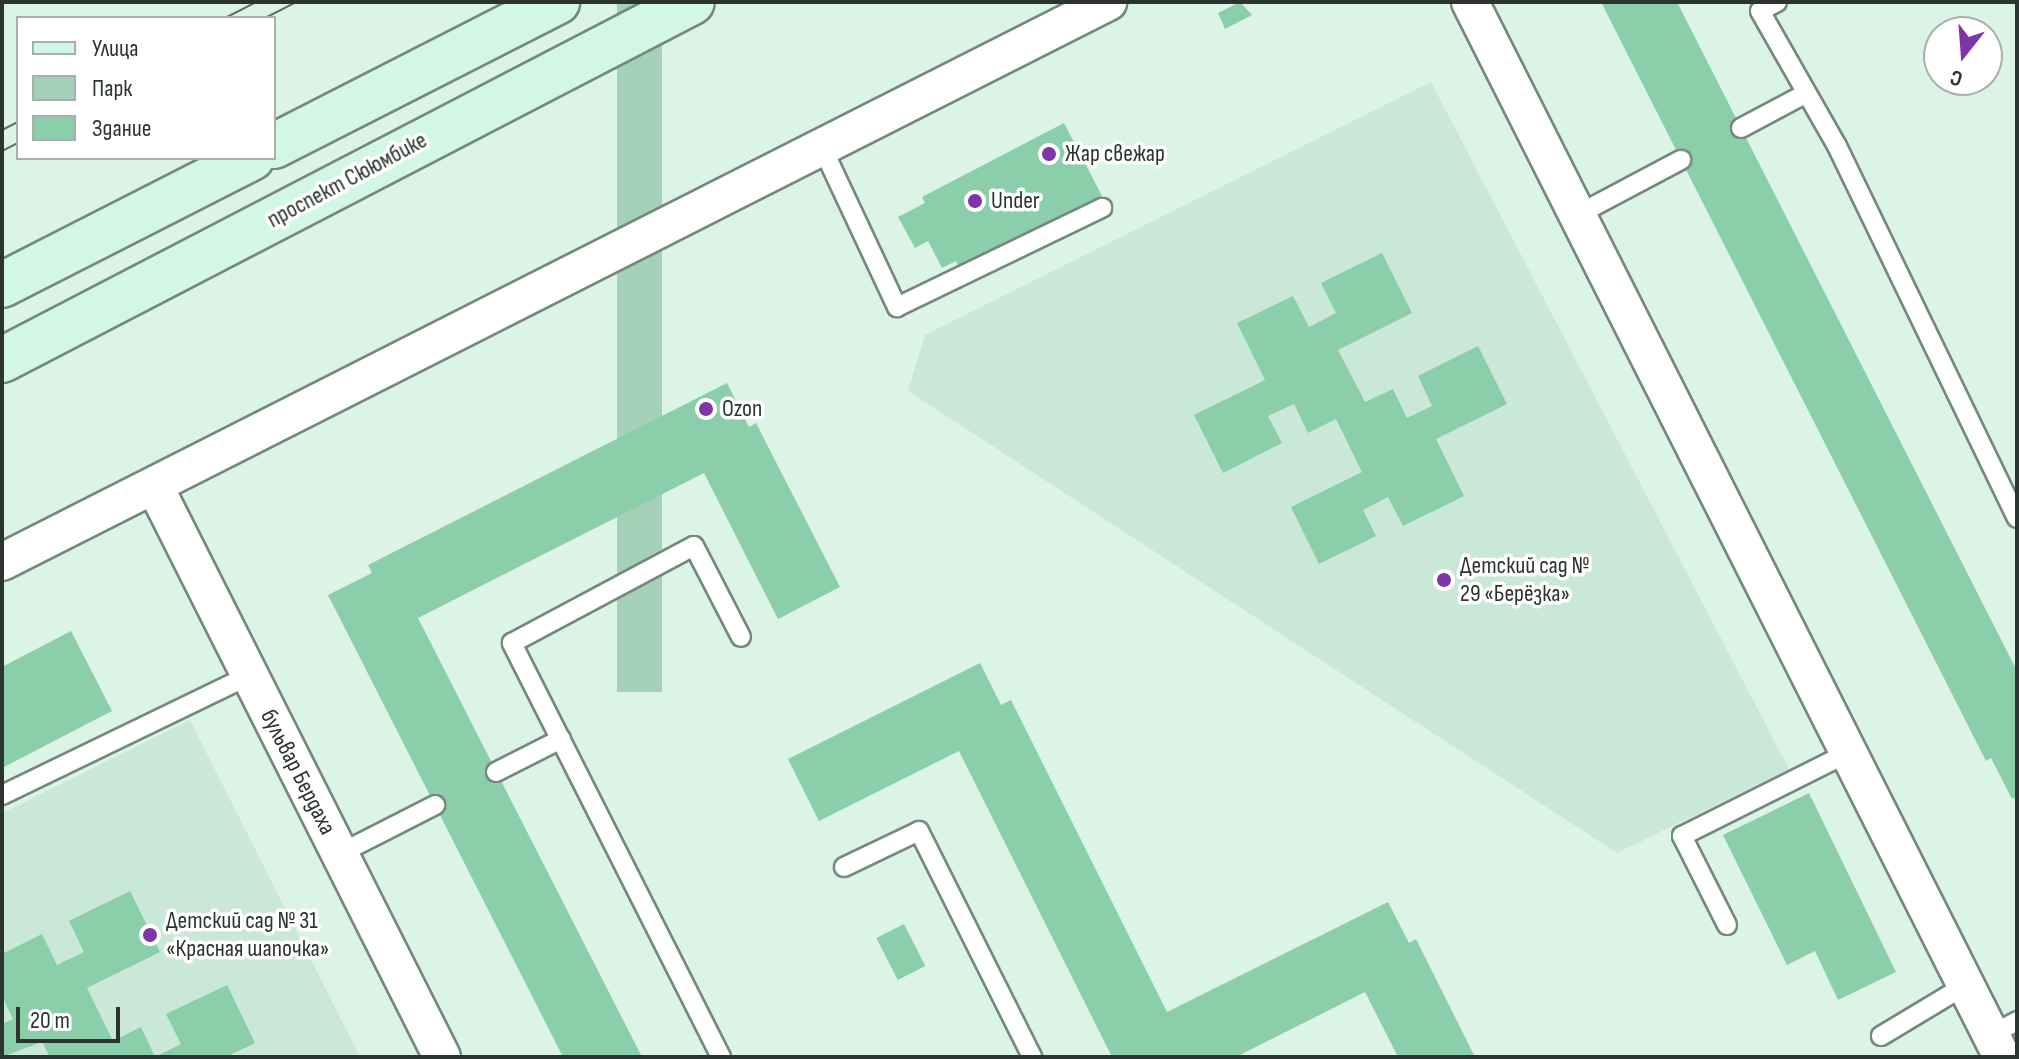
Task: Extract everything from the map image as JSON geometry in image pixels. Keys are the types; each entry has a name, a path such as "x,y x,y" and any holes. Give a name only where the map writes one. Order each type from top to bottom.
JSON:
{"main road":[{"path":"276,145 557,2"},
{"name":"проспект Сююмбике","path":"2,360 692,2"},
{"path":"6,273 247,160"}],"street":[{"path":"2,562 1108,2"},
{"path":"1470,2 1966,985 2003,1038"},
{"name":"бульвар Бердаха","path":"155,487 442,1057"}],"lane":[{"path":"1777,2 1760,11 1803,95 1837,146 2017,518"},
{"path":"1741,128 1803,95"},
{"path":"822,147 897,307 1102,208"},
{"path":"1577,215 1681,160"},
{"path":"721,1057 512,643 694,546 741,637"},
{"path":"2,795 250,675"},
{"path":"496,772 561,739"},
{"path":"1727,925 1682,836 1850,752"},
{"path":"339,854 435,805"},
{"path":"844,867 919,831 1032,1057"},
{"path":"1881,1036 1966,985"}],"shaded area":[{"name":"Детский сад № 29 «Берёзка»","path":"1431,82 1789,769 1617,853 908,391 925,335"},
{"name":"Детский сад № 31 «Красная шапочка»","path":"190,720 360,1057 2,1057 2,813"}],"green space":[{"path":"617,2 662,2 662,692 617,692"}],"building":[{"path":"1240,2 1252,15 1225,29 1218,13"},
{"path":"1601,2 1677,2 2017,671 2017,797 2012,799 1991,758 1986,761"},
{"path":"1064,123 1102,196 960,269 956,261 942,268 928,241 915,248 898,217 925,203 922,197"},
{"path":"1382,253 1412,313 1338,350 1365,402 1393,389 1407,418 1432,406 1418,376 1478,346 1507,404 1436,439 1464,496 1403,526 1388,497 1363,510 1376,536 1319,564 1291,507 1362,472 1336,419 1308,433 1294,404 1268,416 1282,443 1223,473 1194,415 1265,380 1237,323 1293,296 1309,327 1336,313 1321,283"},
{"path":"727,383 749,427 756,423 840,587 778,619 704,473 418,618 642,1057 563,1057 328,595 372,573 368,565"},
{"path":"71,631 112,711 2,768 2,667"},
{"path":"980,663 1001,705 1011,700 1167,1012 1388,902 1409,943 1416,939 1475,1057 1398,1057 1365,992 1236,1057 1112,1057 959,751 819,821 788,759"},
{"path":"1809,793 1896,972 1838,1000 1815,951 1787,965 1723,835"},
{"path":"130,891 160,952 87,988 113,1041 141,1027 155,1057 50,1057 42,1042 2,1057 2,1024 13,1019 2,996 2,954 42,934 57,965 84,952 69,921"},
{"path":"904,924 925,966 898,980 876,938"},
{"path":"227,985 255,1043 226,1057 155,1057 181,1044 166,1014"}],"tram line":[{"path":"229,16 257,2"},
{"path":"269,16 297,2"},
{"path":"2,130 16,123"},
{"path":"2,151 16,144"}],"place":[{"name":"Жар свежар","path":"1049,154"},
{"name":"Under","path":"975,201"},
{"name":"Ozon","path":"706,409"},
{"name":"Детский сад № 29 «Берёзка»","path":"1444,580"},
{"name":"Детский сад № 31 «Красная шапочка»","path":"150,935"}]}
